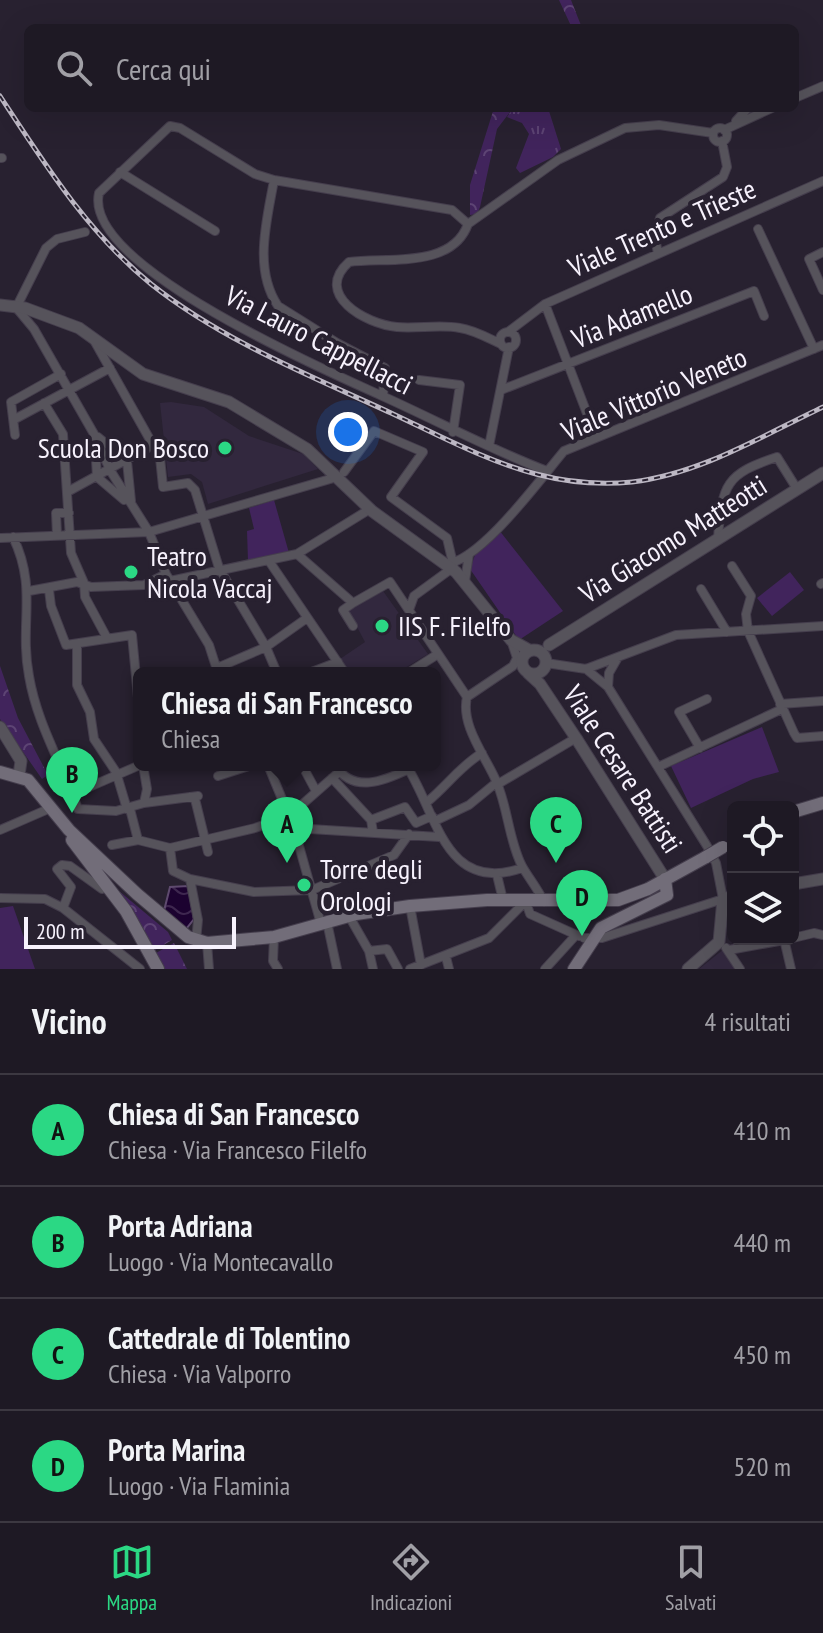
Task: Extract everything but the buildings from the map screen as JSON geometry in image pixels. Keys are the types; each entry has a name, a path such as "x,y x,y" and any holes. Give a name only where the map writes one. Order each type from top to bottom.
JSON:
{"main road":[{"path":"2,772 19,775 40,791 69,830 174,927 201,942 274,937 353,915 410,906 503,900 618,900 727,846"},
{"path":"799,810 823,803"},
{"path":"69,830 72,841 108,887 158,969"},
{"path":"574,969 583,937 667,895 669,888 665,879"}],"street":[{"path":"799,96 823,87"},
{"path":"658,254 655,237 660,218 723,177 727,167 722,141 744,112"},
{"path":"713,133 718,128 729,128 763,112"},
{"path":"508,334 514,343 505,346 460,328 394,327 370,319 339,299 335,287 340,270 349,262 430,256 457,244 468,224 558,160 625,128 659,125 713,133"},
{"name":"Via Lauro Cappellacci","path":"274,180 255,174 180,128 170,126 99,193 97,214 108,230 148,266 232,325 453,432 547,471"},
{"path":"713,133 716,141 722,141"},
{"path":"120,172 215,231"},
{"path":"383,396 385,368 325,336 278,306 272,297 263,255 274,180 436,205 452,210 468,224"},
{"name":"Viale Trento e Trieste","path":"508,334 545,304 823,181"},
{"path":"758,229 819,347"},
{"path":"16,306 46,248 57,239 85,232"},
{"path":"823,252 809,259 823,290"},
{"name":"Via Adamello","path":"501,390 754,291 764,316"},
{"path":"545,304 596,437"},
{"path":"0,305 16,306 79,328 143,374 229,402 307,449 341,474 370,509 454,570 513,645 517,658 507,672 467,697 465,704 482,753 497,783 522,868 534,881 544,902"},
{"path":"16,306 61,374 110,470 149,532 168,577 195,620 217,667"},
{"path":"480,335 508,334"},
{"path":"489,446 501,390 508,334"},
{"path":"95,342 153,445 159,448 163,487 188,483 195,490 219,568 274,667"},
{"name":"Viale Vittorio Veneto","path":"409,610 414,596 454,570 537,488 564,451 819,347"},
{"path":"15,419 110,368"},
{"path":"15,435 11,402 61,374"},
{"path":"419,380 460,385 453,432"},
{"path":"44,403 63,434 71,553 84,583 85,597 107,638"},
{"path":"1,538 149,532 205,516 341,474 374,431 423,452 391,497 447,538 454,570"},
{"path":"94,434 127,461 131,506"},
{"path":"94,434 97,477 131,506"},
{"path":"69,491 153,445"},
{"path":"718,538 727,488 733,476 743,468 777,457 797,489"},
{"name":"Via Giacomo Matteotti","path":"541,656 718,538 823,473"},
{"path":"29,591 84,583 91,587 144,585 168,577 269,561 297,554 370,509"},
{"path":"57,535 56,513 69,513"},
{"path":"13,537 27,571 29,591 23,633 31,686 48,743 78,809 128,809 144,803 194,796 207,847"},
{"path":"454,570 470,553"},
{"path":"297,554 353,603"},
{"path":"269,561 341,667"},
{"path":"732,566 751,596 746,614 748,631 797,738 823,736"},
{"path":"353,626 343,610 390,582 467,697"},
{"path":"701,589 727,632"},
{"path":"49,590 51,606 66,645 77,646 132,635 134,667"},
{"path":"224,667 266,647 307,618"},
{"path":"513,645 541,656 590,668 676,635 823,626"},
{"path":"77,646 77,685 90,712 94,739 116,776 128,809 136,820 138,840"},
{"path":"417,667 438,654"},
{"path":"507,672 527,672 541,656"},
{"path":"527,672 521,660 541,656"},
{"name":"Viale Cesare Battisti","path":"540,684 541,656"},
{"path":"608,687 609,673 618,659"},
{"path":"325,667 338,662"},
{"path":"590,668 608,687 716,863 727,895"},
{"name":"Viale Cesare Battisti","path":"527,672 540,684 665,879"},
{"path":"700,748 679,712 707,699"},
{"path":"658,767 781,707 823,701"},
{"path":"0,727 21,761 19,775"},
{"path":"371,820 405,807 416,823 469,805 497,783 576,738"},
{"path":"427,802 444,789 463,764 482,753"},
{"path":"73,794 133,768"},
{"path":"144,771 147,789 144,803"},
{"path":"270,771 294,828 324,923 333,968"},
{"path":"305,771 316,791"},
{"path":"335,772 365,784 398,771"},
{"path":"410,771 434,818 439,837 449,851 472,868 497,875 522,868"},
{"path":"112,845 138,840 170,848 207,847 289,816 335,772"},
{"path":"335,772 371,820 373,832"},
{"path":"0,830 46,810"},
{"path":"294,828 439,837"},
{"path":"170,848 173,871 190,879 254,892 290,892 312,889 346,877 394,855 409,834"},
{"path":"63,908 71,887 58,875 57,869 62,865 70,866 102,889 108,887"},
{"path":"497,875 503,900"},
{"path":"190,879 209,969"},
{"path":"799,883 823,879"},
{"path":"0,898 45,899 63,908 140,969"},
{"path":"545,969 583,937 727,898"},
{"path":"410,969 489,938 526,901 530,914 583,937"},
{"path":"688,969 719,942 727,903"},
{"path":"410,906 421,965"},
{"path":"353,915 369,951 373,969"},
{"path":"799,936 814,933 823,935"},
{"path":"274,937 274,966"},
{"path":"719,942 729,950 740,969"},
{"path":"729,950 756,945"},
{"path":"789,945 791,969"},
{"path":"369,951 387,949 398,969"},
{"path":"446,957 449,969"}],"shaded area":[{"name":"Scuola Don Bosco","path":"160,403 204,407 249,436 303,454 318,469 208,504 202,482 191,474 168,477"},
{"name":"IIS F. Filelfo","path":"383,591 428,654 407,667 345,667 340,659 365,642 348,610"},
{"path":"724,949 740,969 699,969"}],"green space":[{"path":"559,0 571,0 580,24 570,24"},
{"path":"493,112 510,112 497,129 480,207 477,214 470,215 470,185"},
{"path":"510,112 549,112 561,149 553,157 520,173 516,168 529,134 522,123 507,117"},
{"path":"274,500 289,553 248,561 247,531 254,529 249,508"},
{"path":"499,530 563,611 519,640 470,569 475,555"},
{"path":"790,572 804,590 772,616 757,598"},
{"path":"0,666 18,718 48,775 42,779 0,719"},
{"path":"762,727 779,772 753,779 691,808 671,766"},
{"path":"113,886 168,932 172,940 155,950 156,953 174,943 187,969 164,969"},
{"path":"13,906 35,969 0,969 0,908"}],"water":[{"path":"188,886 194,919 186,929 164,911 170,887"}],"railway":[{"path":"0,96 87,220 151,284 207,323 267,356 499,462 559,479 596,483 657,478 706,462 823,407"}],"place":[{"name":"Scuola Don Bosco","path":"225,448"},
{"name":"Teatro Nicola Vaccaj","path":"131,572"},
{"name":"IIS F. Filelfo","path":"382,626"},
{"name":"Porta Adriana","path":"72,813"},
{"name":"Chiesa di San Francesco","path":"287,863"},
{"name":"Cattedrale di Tolentino","path":"556,863"},
{"name":"Torre degli Orologi","path":"304,885"},
{"name":"Porta Marina","path":"582,936"}]}
